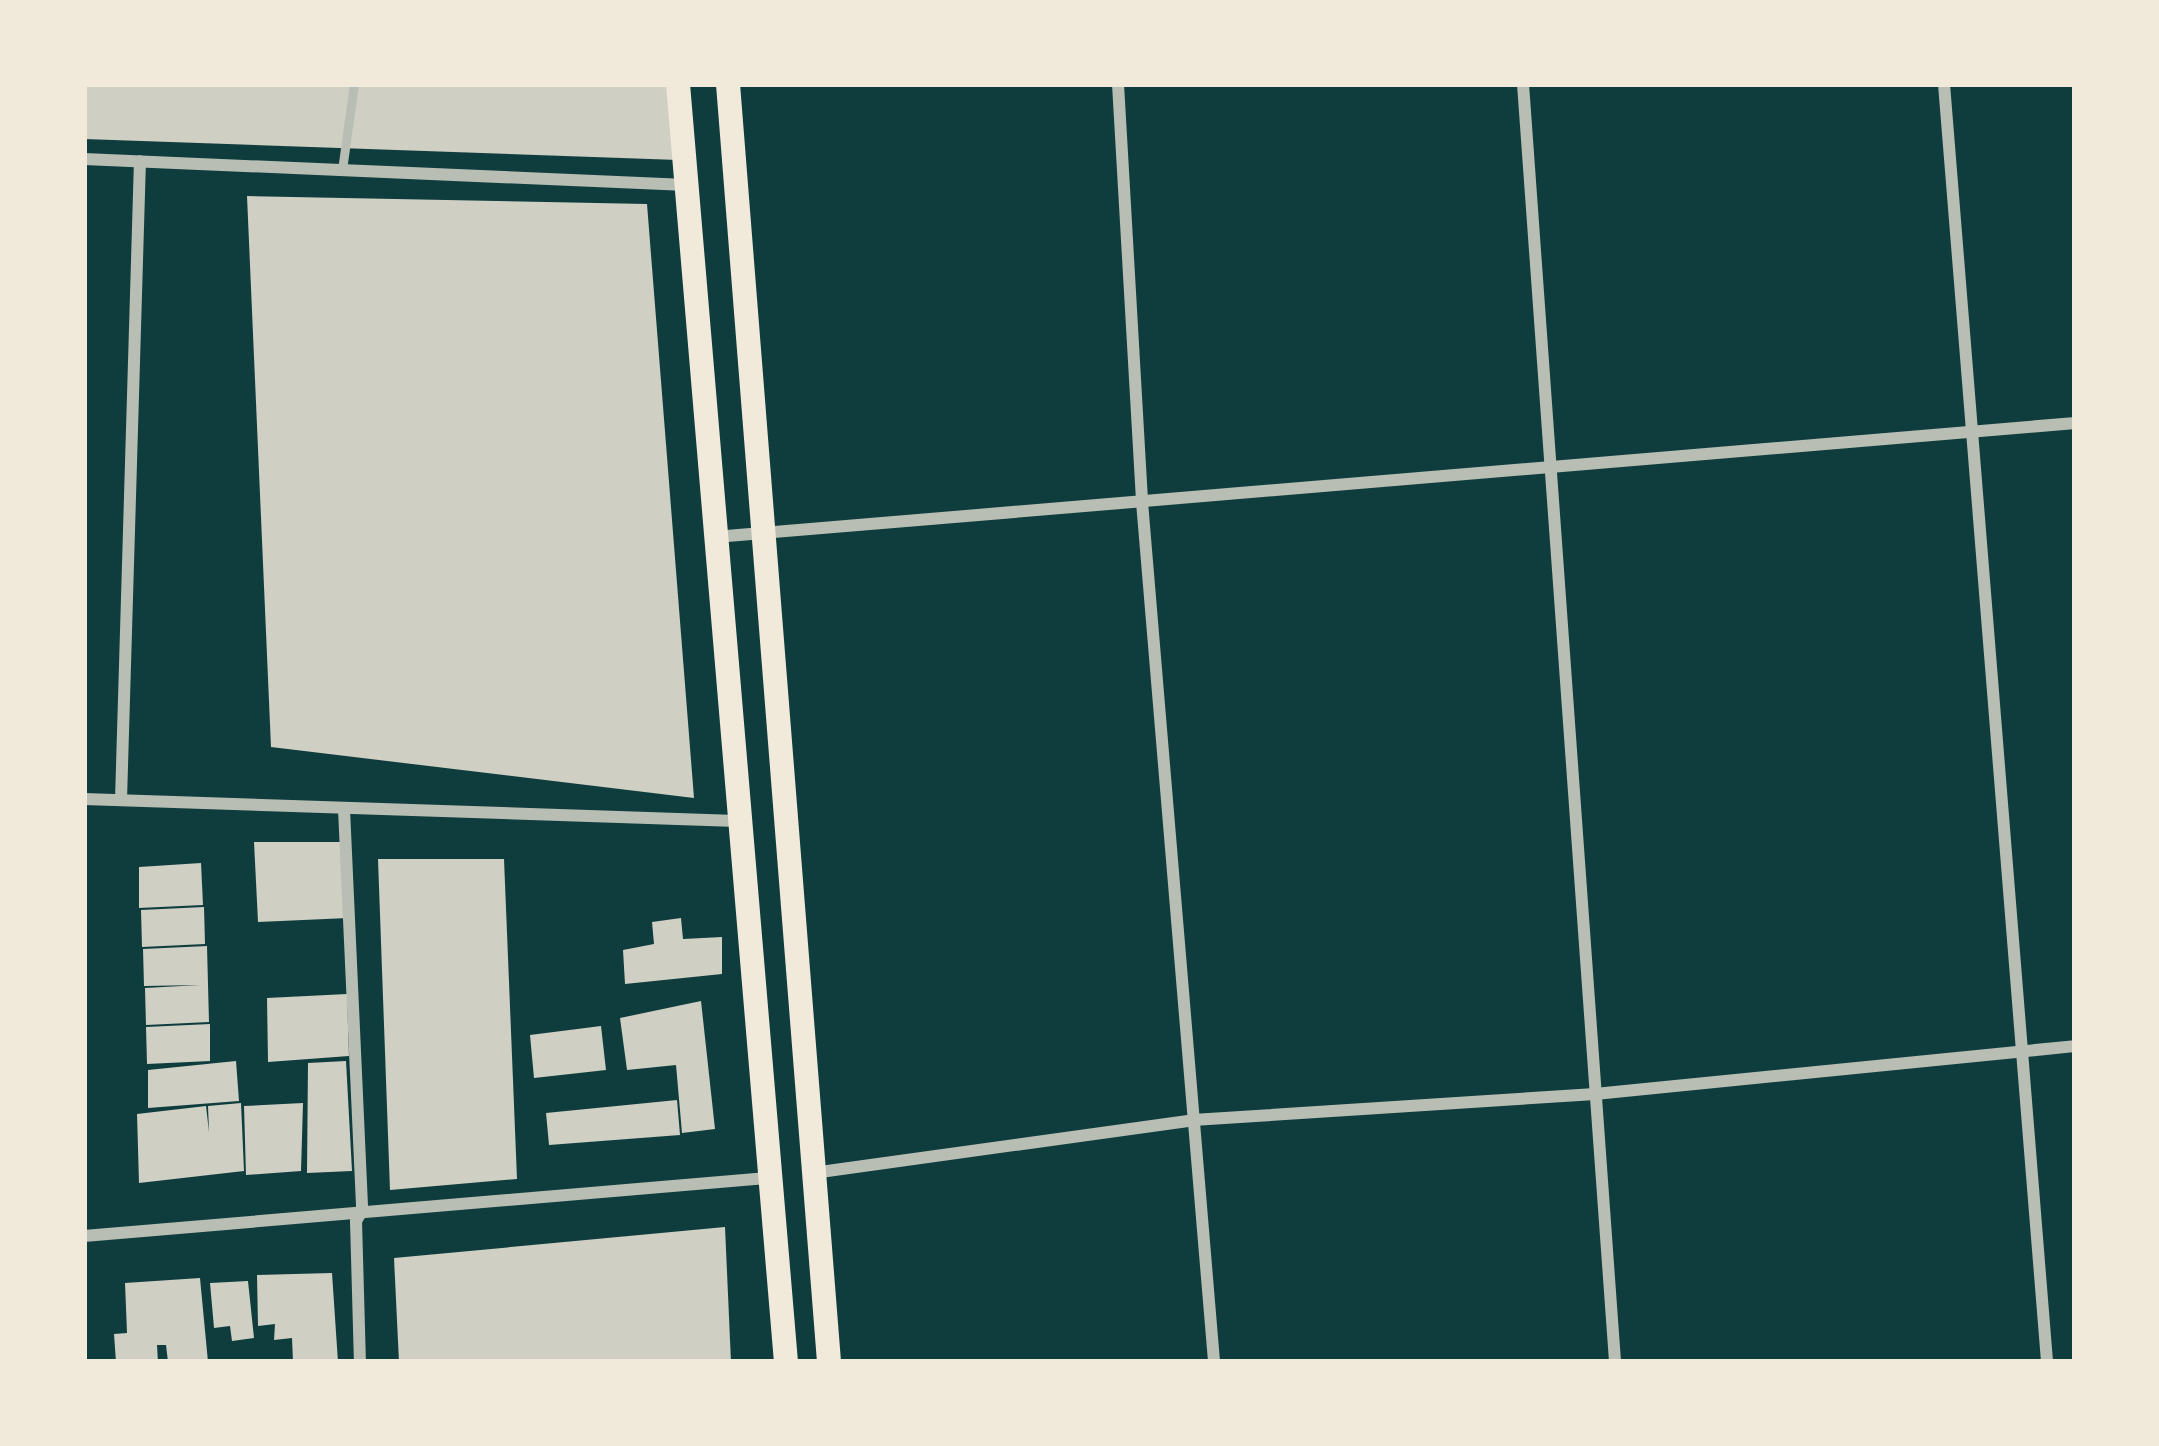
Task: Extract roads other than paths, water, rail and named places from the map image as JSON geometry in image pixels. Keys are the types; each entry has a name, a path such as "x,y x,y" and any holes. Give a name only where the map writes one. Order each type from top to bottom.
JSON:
{"main road":[{"path":"678,84 786,1362"},
{"path":"728,84 768,532 829,1362"}],"street":[{"path":"1118,84 1142,502 1214,1362"},
{"path":"1523,84 1615,1362"},
{"path":"1944,84 1976,433 2047,1362"},
{"path":"84,159 686,185"},
{"path":"121,800 140,161"},
{"path":"714,537 2075,423"},
{"path":"84,799 737,821"},
{"path":"344,808 362,1211 356,1221 360,1362"},
{"path":"813,1173 1192,1120 1595,1094 2075,1046"},
{"path":"84,1236 769,1178"}],"lane":[{"path":"342,170 353,84"}]}
